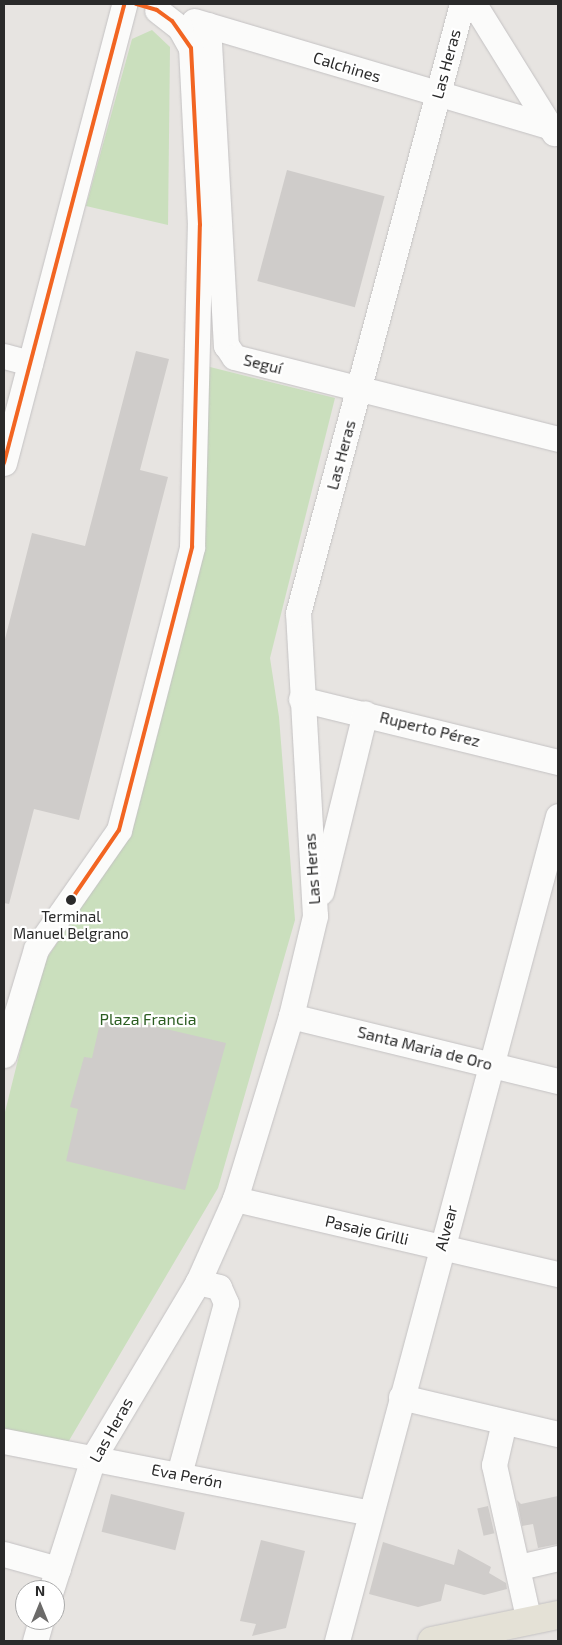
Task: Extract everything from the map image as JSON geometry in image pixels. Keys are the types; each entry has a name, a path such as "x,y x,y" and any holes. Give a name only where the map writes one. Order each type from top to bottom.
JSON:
{"main road":[{"path":"432,1641 558,1615"}],"street":[{"path":"4,463 124,4"},
{"name":"Las Heras","path":"315,916 301,700 298,613 462,4"},
{"path":"474,4 555,131"},
{"path":"4,1055 36,949 119,830 192,547 200,226 191,48 180,28 147,7"},
{"name":"Calchines","path":"147,7 555,131"},
{"name":"Seguí","path":"208,25 226,345 234,357 558,440"},
{"path":"4,356 30,363"},
{"name":"Ruperto Pérez","path":"301,700 365,713 558,762"},
{"name":"Las Heras","path":"54,1579 93,1458 198,1282 235,1199 291,1016 365,713"},
{"name":"Alvear","path":"337,1641 558,816"},
{"name":"Santa Maria de Oro","path":"291,1016 558,1081"},
{"name":"Pasaje Grilli","path":"235,1199 558,1274"},
{"path":"179,1474 226,1303 219,1287 198,1282"},
{"path":"401,1397 558,1434"},
{"path":"504,1422 494,1465 519,1566 529,1621"},
{"name":"Eva Perón","path":"4,1440 370,1513"},
{"path":"4,1554 54,1579"},
{"path":"519,1566 558,1558"}],"green space":[{"path":"152,30 170,47 168,225 86,206 132,39"},
{"name":"Plaza Francia","path":"206,366 335,398 270,658 279,717 295,920 218,1188 67,1444 4,1431 4,1116 41,967 122,846 201,556"}],"building":[{"path":"287,170 385,196 355,307 257,281"},
{"path":"136,351 169,359 140,470 168,477 79,820 34,809 9,904 4,903 4,643 32,533 85,546"},
{"path":"102,1014 226,1043 185,1190 66,1161 78,1109 70,1107 84,1057 92,1058"},
{"path":"111,1494 185,1512 175,1550 102,1532"},
{"path":"558,1496 558,1544 538,1548 533,1524 522,1526 517,1500 521,1504"},
{"path":"488,1506 494,1533 484,1536 477,1508"},
{"path":"261,1540 305,1551 286,1628 252,1636 256,1624 240,1621"},
{"path":"383,1542 454,1565 458,1549 491,1567 489,1573 506,1583 507,1589 484,1595 445,1584 441,1601 418,1607 369,1594"}],"transit line":[{"path":"4,463 124,4"},
{"path":"71,900 119,830 192,547 200,225 191,48 172,21 157,10 136,4"}],"place":[{"name":"Terminal Manuel Belgrano","path":"71,900"}]}
